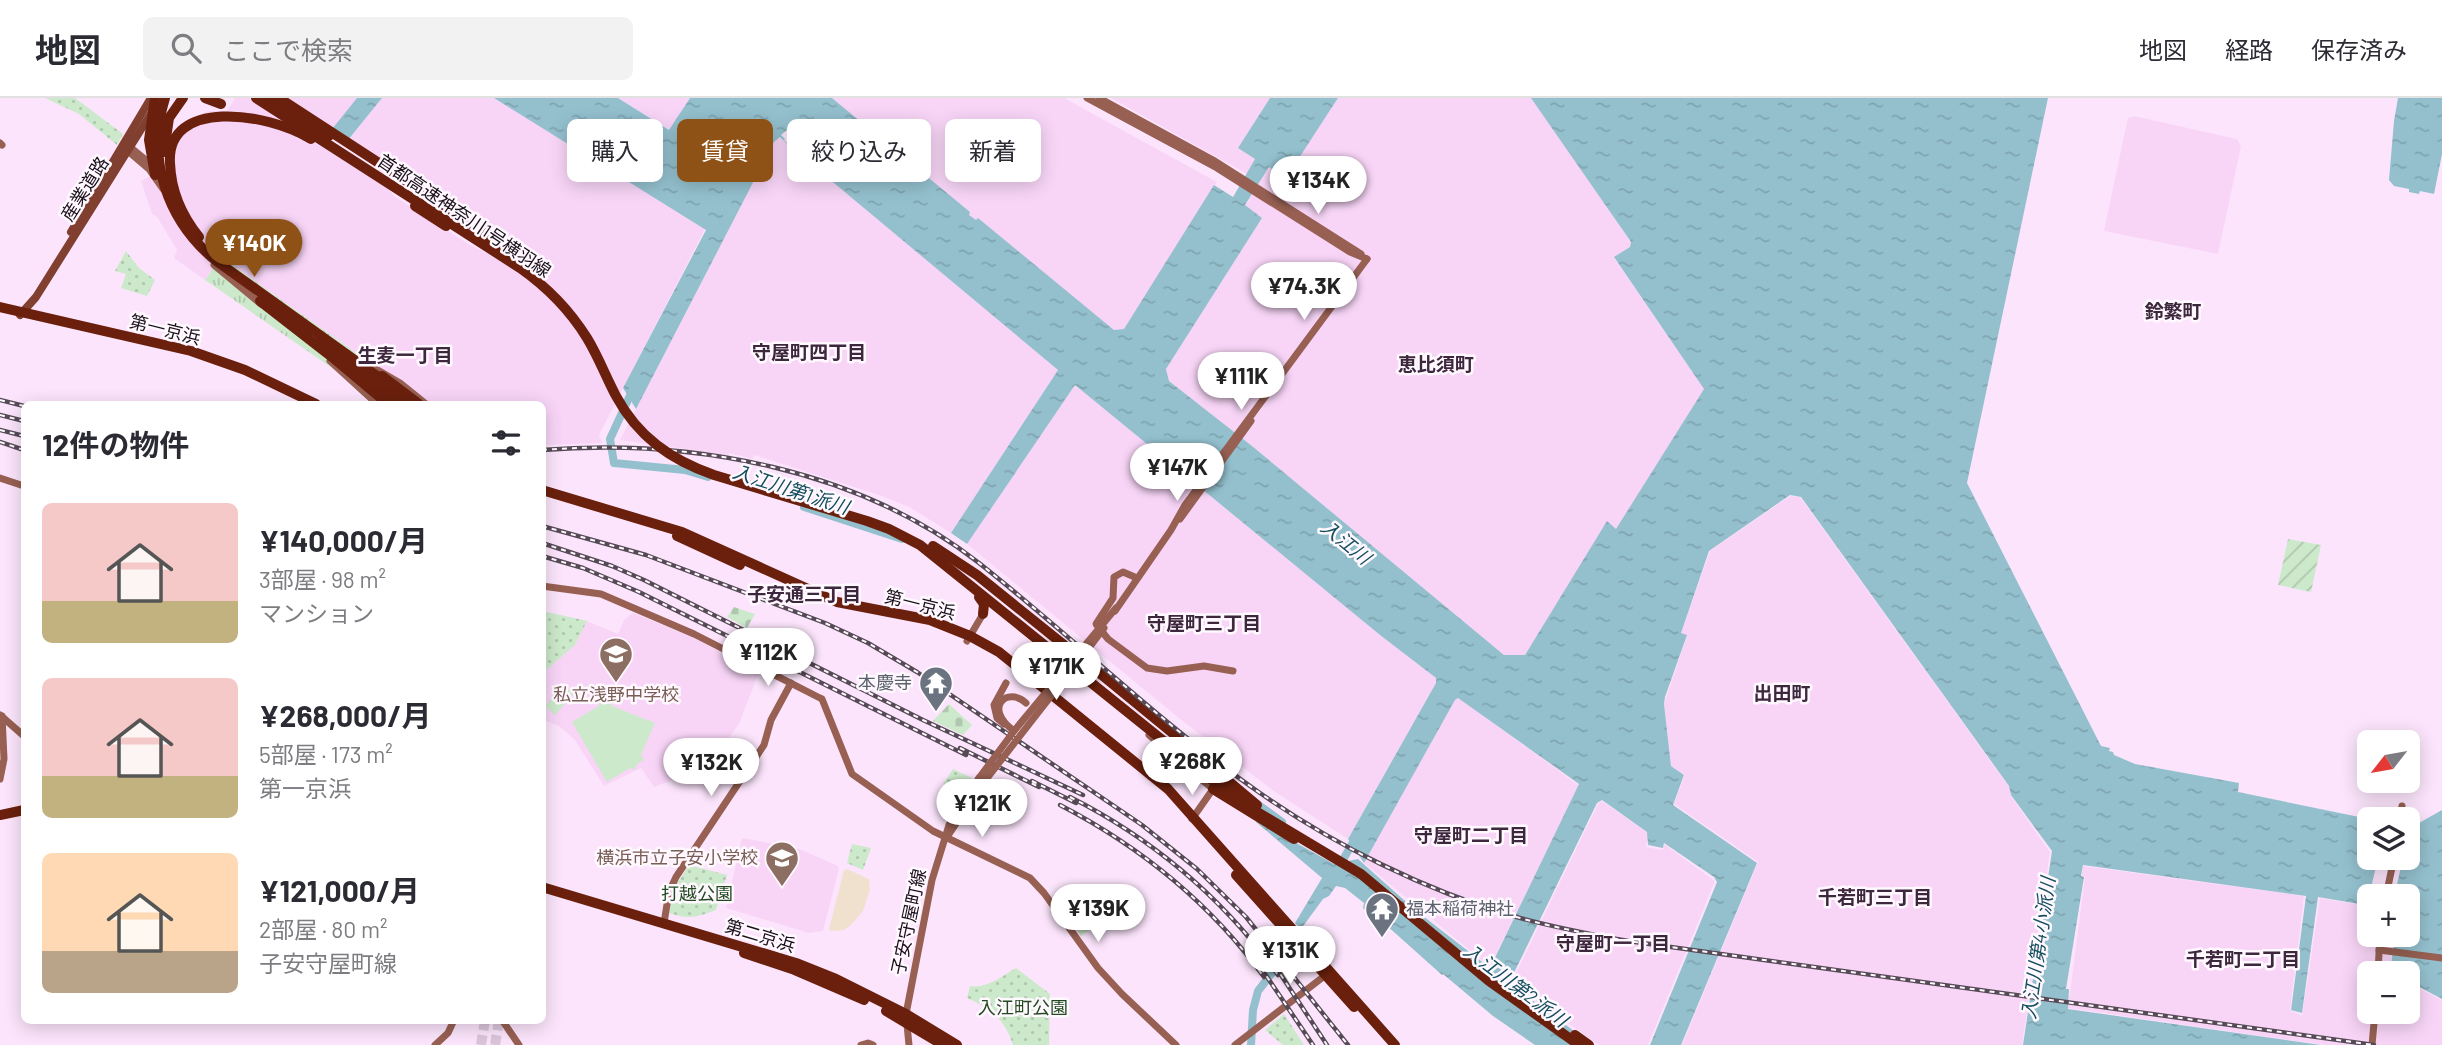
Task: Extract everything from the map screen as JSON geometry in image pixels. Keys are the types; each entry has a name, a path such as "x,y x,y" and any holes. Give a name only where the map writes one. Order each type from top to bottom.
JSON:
{"highway":[{"path":"158,98 153,144 161,192 181,231 212,265 383,401"},
{"path":"158,98 159,165 168,199 181,223 206,253 407,401"},
{"path":"183,98 173,111 166,130 166,180 180,225 212,265"},
{"path":"205,98 274,119 304,134 436,220 490,249"},
{"path":"262,98 463,222 531,269"},
{"name":"首都高速神奈川1号横羽線","path":"262,98 537,281 568,311 587,338 628,415 645,436 667,454 702,471 878,524 910,539 940,559 1226,790 1270,820 1361,874 1489,981 1579,1045"},
{"name":"首都高速神奈川1号横羽線","path":"279,98 465,219 554,288 576,311 632,410 649,431 670,449 723,472 880,519 933,546 1198,762 1257,805 1364,869 1512,992 1589,1045"},
{"path":"285,98 313,119"},
{"path":"252,113 211,108 188,116 172,138 170,175 179,206 199,238 229,268 275,304"},
{"name":"第一京浜","path":"0,309 191,351 224,361 310,401"},
{"name":"第一京浜","path":"26,314 225,366 300,401"},
{"path":"295,322 399,401"},
{"path":"334,346 391,381 415,401"},
{"path":"315,347 376,401"},
{"path":"315,347 390,401"},
{"name":"第一京浜","path":"546,491 682,532 837,602 930,620 999,652 1168,789 1387,1045"},
{"name":"第一京浜","path":"546,497 668,532 821,601 859,613 926,625 969,638"},
{"path":"878,524 928,554 996,611"},
{"path":"933,546 969,569 1075,660 1130,700 1257,805"},
{"path":"979,597 984,604 983,614"},
{"path":"1056,645 1098,672 1219,772 1216,792 1322,855 1361,874"},
{"path":"0,809 21,805"},
{"path":"0,815 21,811"},
{"name":"第二京浜","path":"546,888 796,963 836,979 957,1045"},
{"name":"第二京浜","path":"546,894 792,969 907,1018 943,1045"},
{"name":"第一京浜","path":"1327,973 1395,1045"}],"main road":[{"name":"産業道路","path":"26,314 23,306 33,297 133,152 158,98"},
{"name":"産業道路","path":"33,297 158,98"},
{"path":"26,314 34,305 33,297"}],"street":[{"path":"1087,98 1241,180"},
{"path":"1099,98 1241,180"},
{"path":"133,152 161,175 191,229 210,253 295,322 400,383 422,401"},
{"path":"133,152 157,179 183,226 206,256 315,347"},
{"name":"子安守屋町線","path":"909,1045 907,1018 928,898 947,837 1014,731 1116,608 1367,259 1241,180"},
{"path":"0,478 21,485"},
{"path":"1137,578 1123,572 1114,577 1113,598 1096,624 1104,636 1142,665 1153,670 1181,670 1204,666 1233,671"},
{"path":"546,587 601,594 694,634 822,699 852,774 933,831 1007,865 1036,883 1098,968 1122,995 1176,1045"},
{"path":"969,638 983,614"},
{"name":"子安守屋町線","path":"982,780 1065,678 1075,660"},
{"path":"1065,678 1077,676 1216,792 1193,819"},
{"path":"664,923 669,892 676,877 764,745 771,720 791,683"},
{"path":"1006,683 994,705 997,718 1004,724 1011,727 1022,724 1027,718 1028,710 1023,700 1017,697 1009,697 999,706 999,718 1003,723 1014,731"},
{"path":"1,715 21,733"},
{"path":"0,779 4,759 1,715"},
{"path":"2379,947 2379,961"},
{"path":"2379,950 2442,958"},
{"path":"1235,1045 1327,973"},
{"path":"435,1045 448,1033 452,1024"},
{"path":"505,1024 519,1045"},
{"path":"2372,1045 2374,1024"},
{"path":"861,1045 873,1045"}],"shaded area":[{"path":"235,98 249,98 387,186 394,196 470,245 497,258 506,243 348,140 382,98 494,98 567,143 567,182 629,182 705,229 599,435 602,443 546,445 546,401 424,401 221,257 205,280 174,258 177,250 157,217 152,214 141,181 172,164 182,125 208,111 227,111"},
{"path":"287,98 357,98 332,129"},
{"path":"618,98 690,98 670,130 663,126 663,119 652,119"},
{"path":"832,98 1064,98 1217,182 1124,329 1114,330 978,219 976,221 968,214 970,212 931,180 931,119 857,119"},
{"path":"1111,98 1270,98 1238,148 1255,159 1247,174"},
{"path":"1338,98 1533,98 1631,243 1631,247 1614,258 1704,389 1616,530 1607,522 1525,655 1504,655 1252,446 1169,381 1166,369 1262,218 1245,206 1269,167 1286,177"},
{"path":"2134,116 2237,139 2241,146 2218,254 2104,231 2128,118"},
{"path":"780,137 787,144 787,182 833,182 1058,370 951,533 909,507 882,496 754,455 753,459 729,453 728,455 620,440 753,182 773,182 774,142"},
{"path":"1075,385 1436,678 1436,683 1348,839 1275,792 1180,719 967,544"},
{"path":"1790,496 1800,497 2009,787 2011,796 2050,852 2022,1045 1682,1045 1758,862 1674,804 1685,775 1671,766 1664,704 1687,636 1681,633 1710,551"},
{"path":"633,613 692,637 759,672 739,724 709,764 679,782 676,779 654,787 641,768 604,786 575,740 559,726 546,721 546,670 574,645 587,621 618,634 624,620"},
{"path":"1459,698 1578,785 1490,967 1364,863 1455,699"},
{"path":"1602,801 1648,833 1646,847 1663,850 1664,844 1715,881 1648,1045 1599,1045 1511,983 1598,804"},
{"name":"横浜市立子安小学校","path":"742,838 797,848 838,866 823,931 809,933 726,908"},
{"path":"2083,866 2304,896 2290,1010 2302,1016 2320,898 2357,905 2357,947 2393,947 2391,961 2357,961 2357,1024 2420,1024 2420,989 2442,1000 2442,1045 2325,1045 2068,1008 2085,877 2082,876"},
{"path":"844,870 869,879 870,890 863,911 851,925 844,930 831,931 829,929"}],"green space":[{"path":"45,98 75,98 123,134 117,145 79,114"},
{"path":"126,251 139,268 155,280 147,296 121,288 126,274 115,271"},
{"path":"221,257 424,401 380,401 205,280"},
{"path":"2288,539 2321,545 2311,592 2278,585"},
{"path":"734,607 755,614 747,628 727,617"},
{"path":"546,612 587,621 575,645 546,670"},
{"path":"564,685 573,694 555,715 546,705"},
{"path":"609,700 612,706 655,723 641,755 644,760 637,764 634,770 630,768 607,782 572,722 599,706 599,701 604,703"},
{"path":"949,704 972,725 963,735 933,721"},
{"path":"953,769 972,778 964,792 943,784"},
{"path":"852,844 871,848 863,870 847,863"},
{"name":"打越公園","path":"689,865 727,875 716,910 693,917 669,913 674,888"},
{"path":"1069,906 1091,912 1094,927 1081,936 1065,911"},
{"name":"入江町公園","path":"1016,968 1050,994 1049,1045 1013,1045 1001,1021 983,1006 967,998 970,986 988,984"},
{"path":"1284,1014 1304,1045 1283,1045 1265,1030"}],"water":[{"path":"357,98 382,98 348,140 332,129"},
{"path":"494,98 618,98 651,119 567,119 567,143"},
{"path":"690,98 832,98 857,119 787,119 787,144 780,137 773,144 773,119 677,119 677,182 753,182 636,409 623,388 706,230 629,182 663,182 663,126 669,130"},
{"name":"入江川第4小派川","path":"1270,98 1338,98 1286,178 1269,167 1245,205 1262,218 1166,369 1169,381 1252,446 1504,655 1525,655 1607,521 1616,529 1704,389 1614,257 1630,247 1631,242 1531,98 2048,98 1967,483 2101,746 2110,748 2109,751 2114,755 2135,764 2239,783 2238,792 2357,817 2357,870 2420,870 2420,822 2442,810 2442,999 2420,987 2420,961 2391,961 2393,947 2420,947 2420,884 2357,884 2357,904 2318,897 2302,1013 2291,1010 2306,896 2083,865 2081,876 2084,877 2066,989 2069,989 2068,1009 2321,1045 2023,1045 2052,851 2011,795 2009,786 1801,497 1790,495 1709,551 1681,633 1687,635 1665,697 1671,766 1684,775 1673,805 1757,863 1681,1045 1650,1045 1717,882 1714,877 1664,843 1663,848 1648,845 1647,832 1602,800 1597,803 1509,983 1593,1045 1535,1045 1442,975 1385,924 1383,926 1373,917 1375,914 1369,909 1366,911 1363,908 1364,903 1345,888 1336,886 1301,929 1295,923 1322,878 1256,822 1334,864 1358,859 1414,909 1490,968 1579,784 1458,698 1364,863 1348,839 1436,683 1436,678 1075,385 967,544 951,533 1058,370 833,182 931,182 931,180 970,212 969,215 976,220 978,218 1114,330 1124,329 1214,185 1233,197 1255,159 1238,148"},
{"path":"2398,98 2442,98 2442,154 2434,194 2409,192 2409,189 2394,186 2389,180"}],"pier":[{"path":"787,130 787,143 784,140 781,135"},
{"path":"2375,870 2400,870 2397,884 2372,884"}],"waterway":[{"name":"入江川第1派川","path":"633,389 610,439 614,463 685,470 708,477"},
{"name":"入江川第1派川","path":"804,507 902,539"},
{"name":"入江川第1派川","path":"1253,801 1282,822"},
{"name":"入江川","path":"1340,865 1356,837"},
{"name":"入江川","path":"1251,1045 1253,1010 1258,991 1279,964 1285,945 1293,934"}],"tunnel":[{"path":"481,1045 484,1024"},
{"path":"495,1045 498,1024"}],"railway":[{"path":"0,400 21,405"},
{"path":"0,415 21,420"},
{"path":"0,430 21,435"},
{"path":"0,442 21,449"},
{"path":"546,450 657,449 715,456 772,467 828,483 881,504 932,531 979,563 1153,710 1223,766 1289,812 1350,848 1414,880 1513,916 1628,941 2374,1045"},
{"path":"546,527 646,555 825,623 868,643 917,672 1142,825 1197,869 1246,917 1348,1045"},
{"path":"546,544 612,566 644,580 923,720 1083,795"},
{"path":"546,557 583,568 639,592 966,755"},
{"path":"960,748 1039,787"},
{"path":"1032,781 1076,803"},
{"path":"1070,797 1130,832 1185,873 1234,921 1278,975"},
{"path":"1060,805 1118,839 1172,879 1221,925 1264,977"},
{"path":"1275,966 1327,1045"},
{"path":"1261,968 1313,1045"}],"place":[{"name":"私立浅野中学校","path":"616,684"},
{"name":"本慶寺","path":"936,713"},
{"name":"横浜市立子安小学校","path":"782,888"},
{"name":"福本稲荷神社","path":"1382,939"}],"district":[{"name":"鈴繁町","path":"2173,311"},
{"name":"守屋町四丁目","path":"809,352"},
{"name":"生麦一丁目","path":"405,355"},
{"name":"恵比須町","path":"1436,364"},
{"name":"子安通三丁目","path":"804,594"},
{"name":"守屋町三丁目","path":"1204,623"},
{"name":"出田町","path":"1782,693"},
{"name":"守屋町二丁目","path":"1471,835"},
{"name":"千若町三丁目","path":"1875,897"},
{"name":"守屋町一丁目","path":"1613,943"},
{"name":"千若町二丁目","path":"2243,959"}],"water label":[{"name":"入江川第2派川","path":"1516,985"}]}
